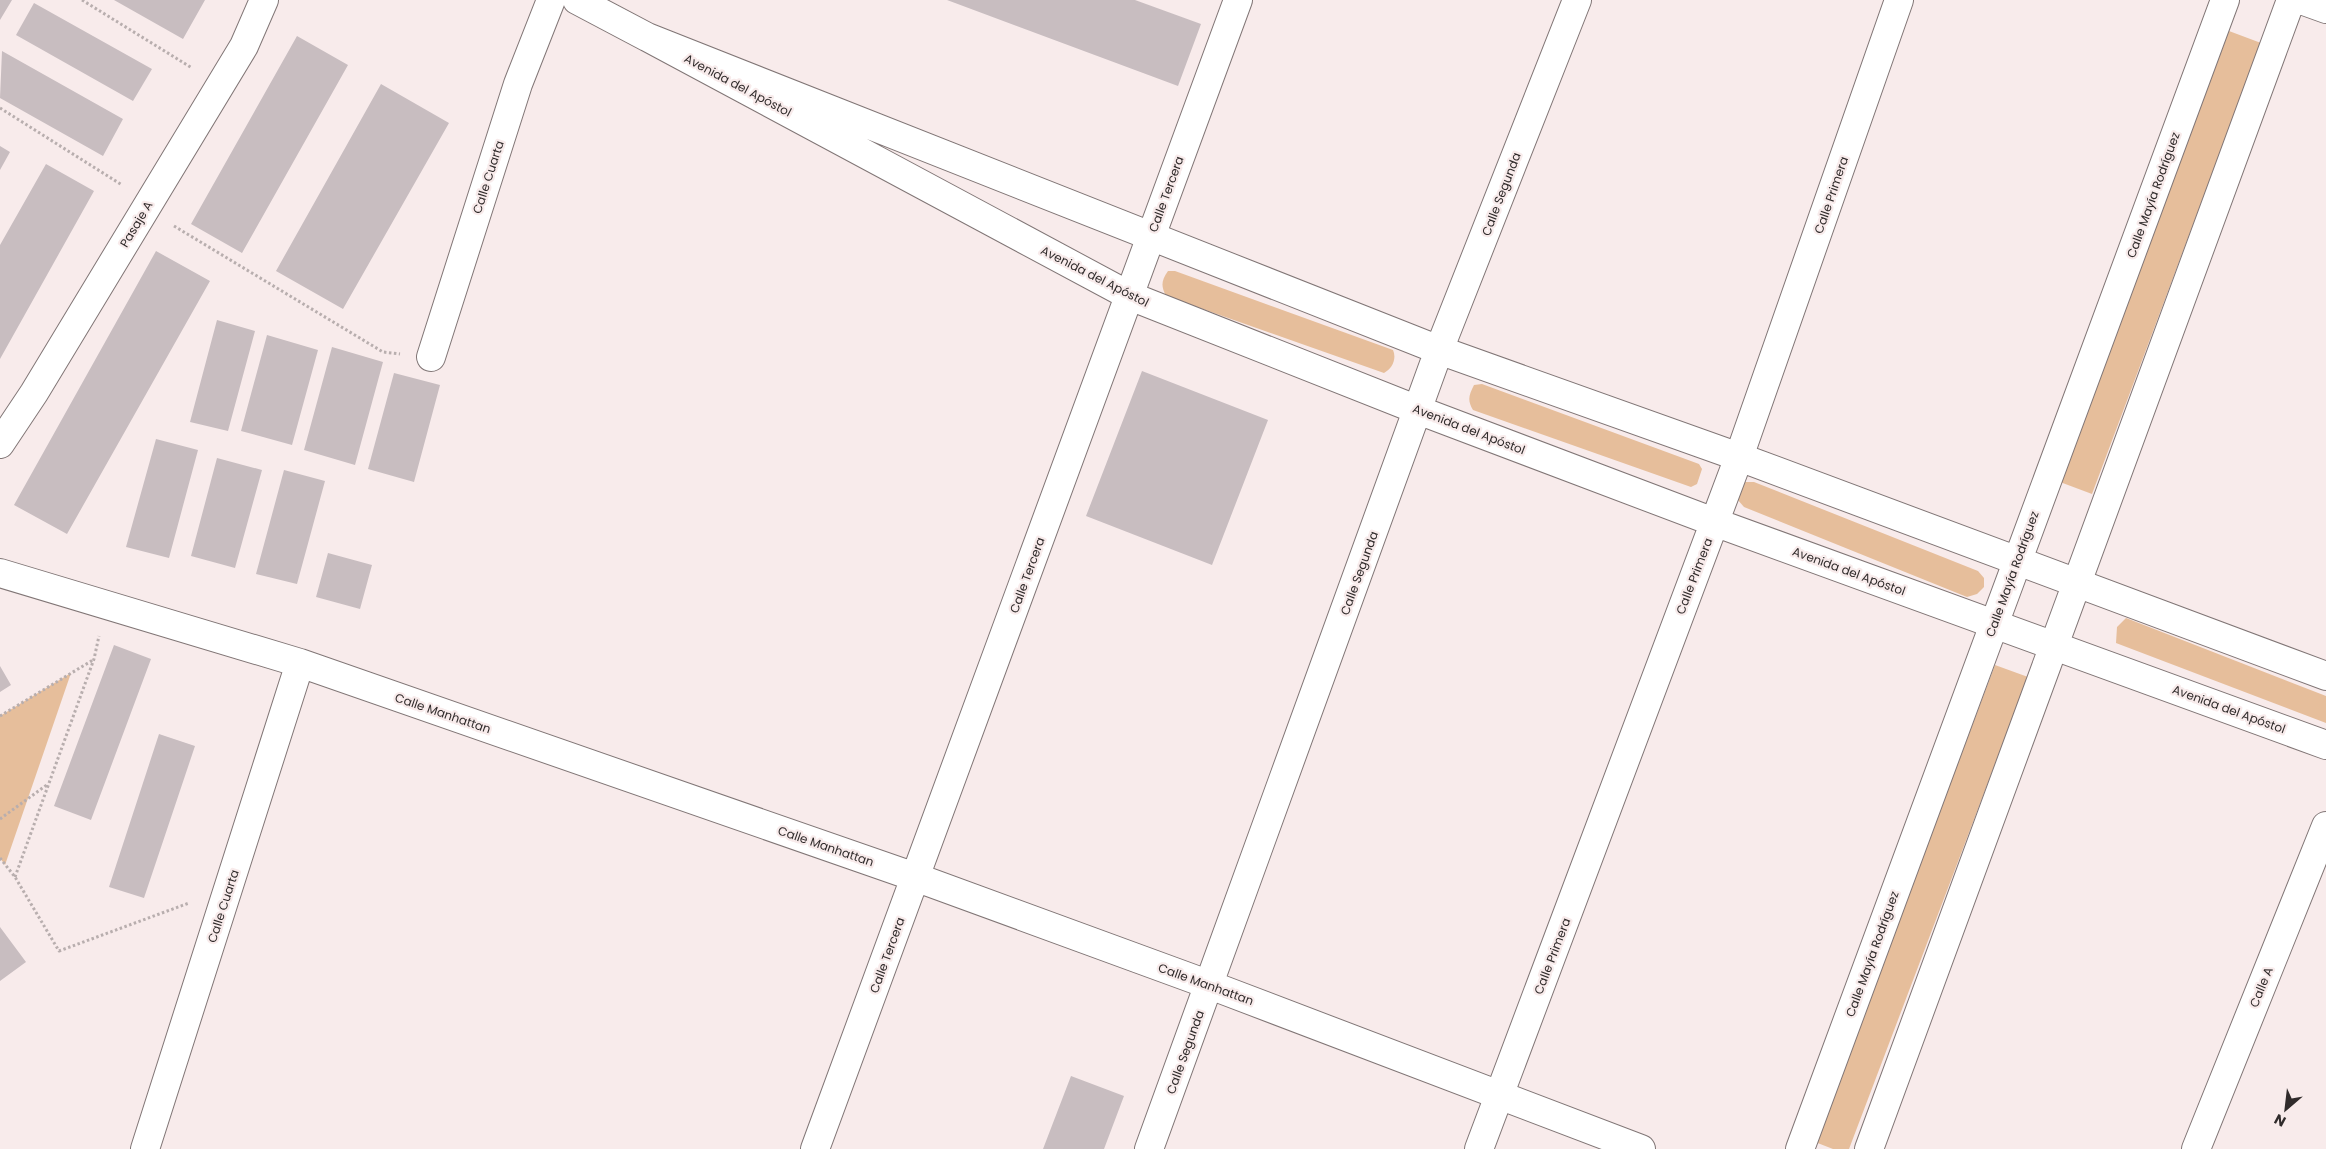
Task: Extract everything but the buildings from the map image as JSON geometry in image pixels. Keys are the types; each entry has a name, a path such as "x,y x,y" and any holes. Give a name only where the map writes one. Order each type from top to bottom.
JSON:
{"street":[{"name":"Pasaje A","path":"0,444 34,394 244,46 264,0"},
{"name":"Calle Cuarta","path":"431,357 518,84 551,0"},
{"name":"Avenida del Apóstol","path":"576,0 1130,296 1418,410 1714,522 2326,745"},
{"name":"Calle Tercera","path":"815,1149 1238,0"},
{"name":"Calle Segunda","path":"1149,1149 1439,350 1577,0"},
{"name":"Calle Primera","path":"1479,1149 1739,457 1899,0"},
{"name":"Calle Mayía Rodríguez","path":"1800,1149 2225,0"},
{"path":"1870,1149 2291,0"},
{"path":"2301,0 2326,9"},
{"name":"Avenida del Apóstol","path":"647,37 1439,350 1739,457 2326,676"},
{"name":"Calle Manhattan","path":"0,572 300,663 915,877 1210,985 1641,1149"},
{"name":"Calle Cuarta","path":"145,1149 300,663"},
{"name":"Calle A","path":"2196,1149 2326,826"}],"path":[{"path":"82,0 220,85"},
{"path":"0,108 148,205 383,352 431,357"},
{"path":"14,877 94,660 100,630 100,603"},
{"path":"0,716 94,660"},
{"path":"0,819 49,784"},
{"path":"0,858 14,877 59,952 228,888"}],"shaded area":[{"path":"2229,31 2261,43 2092,494 2060,482"},
{"path":"1168,271 1175,271 1393,350 1393,363 1384,373 1166,296 1162,284"},
{"path":"1482,384 1699,464 1702,469 1697,484 1691,487 1473,410 1469,400 1471,392 1474,385"},
{"path":"1744,482 1754,482 1978,571 1984,578 1984,587 1977,594 1967,597 1744,507 1737,499"},
{"path":"2126,618 2326,696 2326,723 2116,643 2117,627"},
{"path":"1995,665 2028,677 1849,1149 1833,1149 1815,1142"},
{"path":"71,673 5,865 0,858 0,716"}]}
